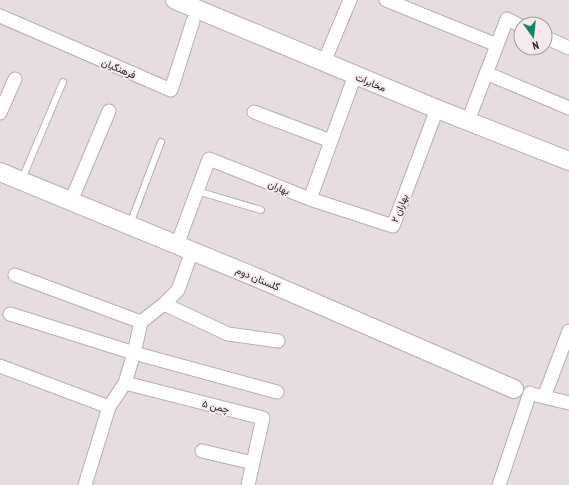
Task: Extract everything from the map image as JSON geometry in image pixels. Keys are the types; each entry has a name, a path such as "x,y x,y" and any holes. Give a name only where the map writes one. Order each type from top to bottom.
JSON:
{"street":[{"path":"324,62 350,0"},
{"path":"386,0 497,45"},
{"name":"مخابرات","path":"181,1 437,109 569,161"},
{"name":"فرهنگیان","path":"0,16 171,90 193,21"},
{"path":"468,121 506,19 513,22"},
{"path":"553,41 569,48"},
{"path":"486,73 569,108"},
{"path":"310,199 355,75"},
{"path":"0,112 15,79"},
{"name":"بهاران ۲","path":"310,199 393,226 437,109"},
{"path":"71,201 109,111"},
{"path":"254,112 331,141"},
{"name":"بهاران","path":"141,322 164,304 178,290 184,248 197,191 209,159 310,199"},
{"name":"گلستان دوم","path":"0,172 302,297 522,391"},
{"path":"15,275 141,322 134,354 125,383 109,407 85,485"},
{"path":"164,304 228,334 278,341"},
{"path":"10,314 134,354 277,392"},
{"path":"544,397 569,331"},
{"path":"0,366 109,407"},
{"name":"چمن ۵","path":"125,383 263,418 248,485"},
{"path":"499,485 522,391 569,403"},
{"path":"202,451 253,463"}],"lane":[{"path":"21,181 63,82"},
{"path":"130,225 161,142"},
{"path":"197,191 261,210"}]}
